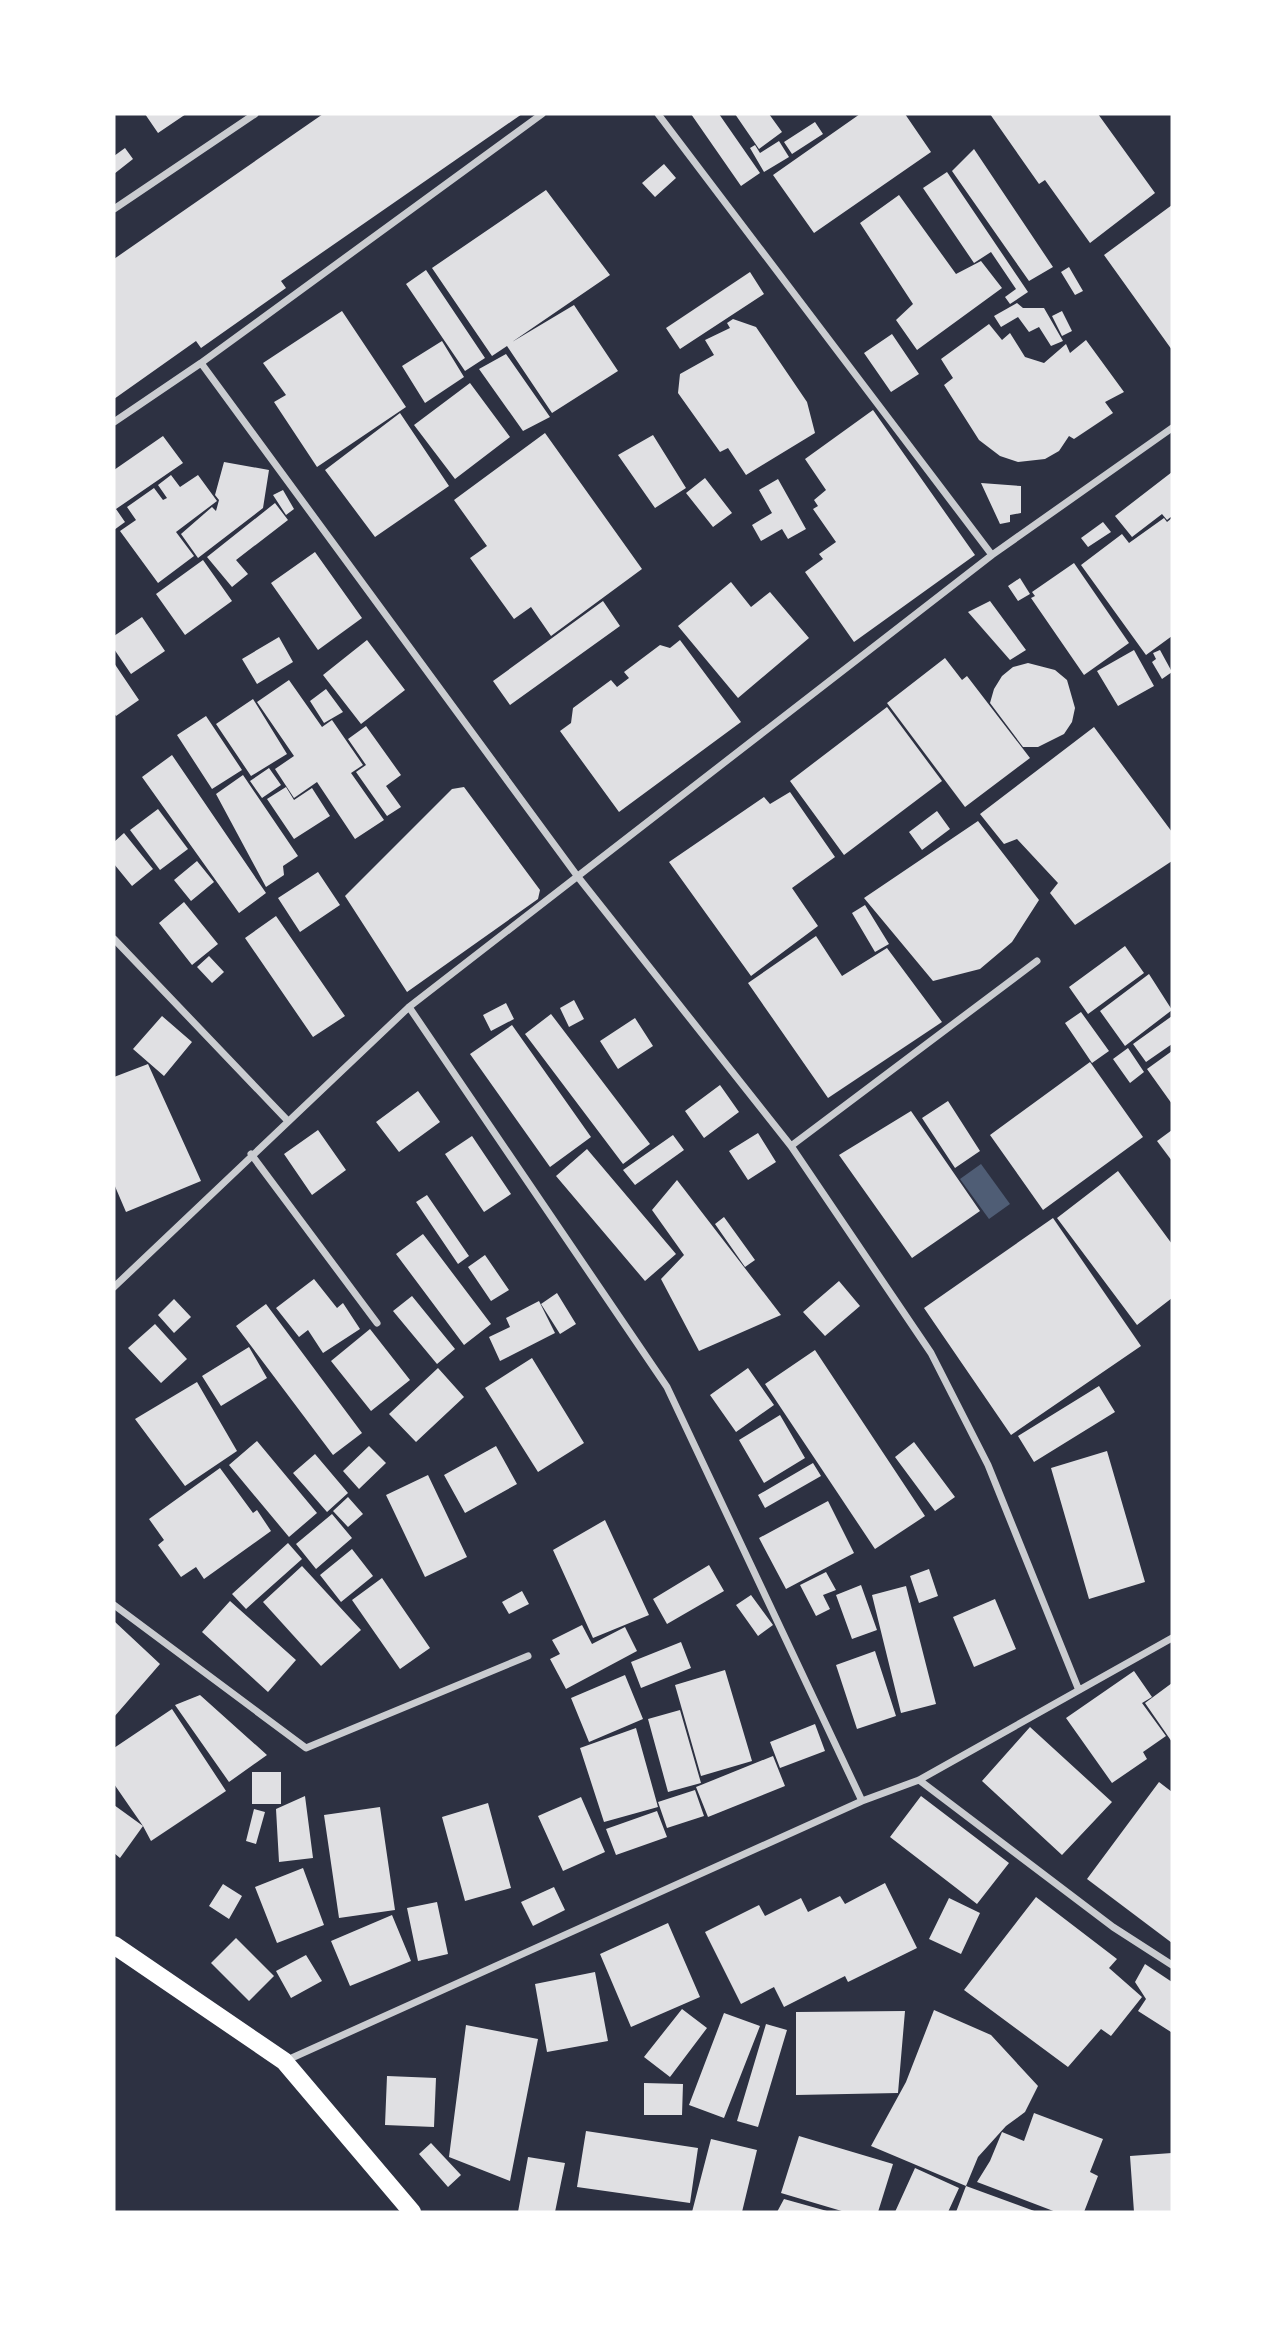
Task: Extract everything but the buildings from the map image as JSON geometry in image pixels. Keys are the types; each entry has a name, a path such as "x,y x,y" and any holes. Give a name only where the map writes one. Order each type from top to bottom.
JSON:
{"main road":[{"path":"114,1945 284,2061 412,2212"}],"street":[{"path":"114,209 255,114"},
{"path":"114,422 201,363 542,114"},
{"path":"658,114 992,555"},
{"path":"201,363 578,877 791,1146 932,1353 988,1465 1078,1688"},
{"path":"114,1287 287,1119 410,1007 992,555 1172,428"},
{"path":"114,939 287,1119"},
{"path":"791,1146 1037,961"},
{"path":"410,1007 667,1387 862,1801"},
{"path":"251,1154 377,1323"},
{"path":"114,1605 306,1748 528,1656"},
{"path":"284,2061 862,1801 919,1780 1078,1688 1172,1638"},
{"path":"919,1780 1113,1927 1172,1965"}],"water":[{"path":"981,1164 1010,1204 989,1219 960,1179"}]}
